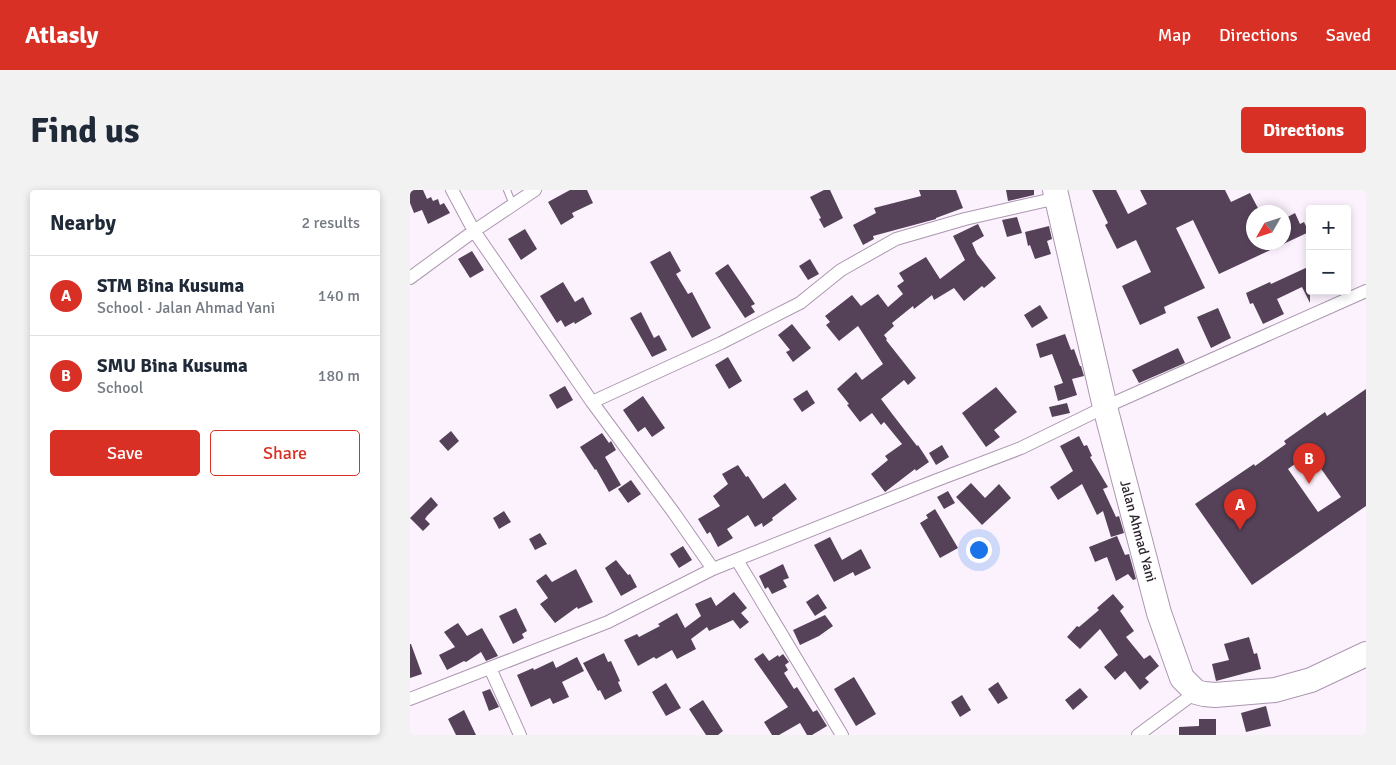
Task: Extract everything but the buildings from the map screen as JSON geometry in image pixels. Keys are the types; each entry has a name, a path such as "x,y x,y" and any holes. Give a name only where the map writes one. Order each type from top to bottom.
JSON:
{"highway":[{"name":"Jalan Ahmad Yani","path":"1056,194 1105,407 1160,613 1182,678 1196,692"},
{"path":"1196,692 1215,694 1275,690 1312,680 1366,654"}],"street":[{"path":"452,190 474,231 592,402 713,569"},
{"path":"410,278 474,231 535,190"},
{"path":"592,402 721,343 800,302 841,270 896,239 1056,194"},
{"path":"410,699 608,622 713,569 1021,448 1105,407 1366,291"},
{"path":"737,560 841,734"},
{"path":"490,668 520,735"},
{"path":"1138,735 1196,692"}],"lane":[{"path":"507,190 513,205"}],"place":[{"name":"SMU Bina Kusuma","path":"1309,484"},
{"name":"STM Bina Kusuma","path":"1240,530"}]}
